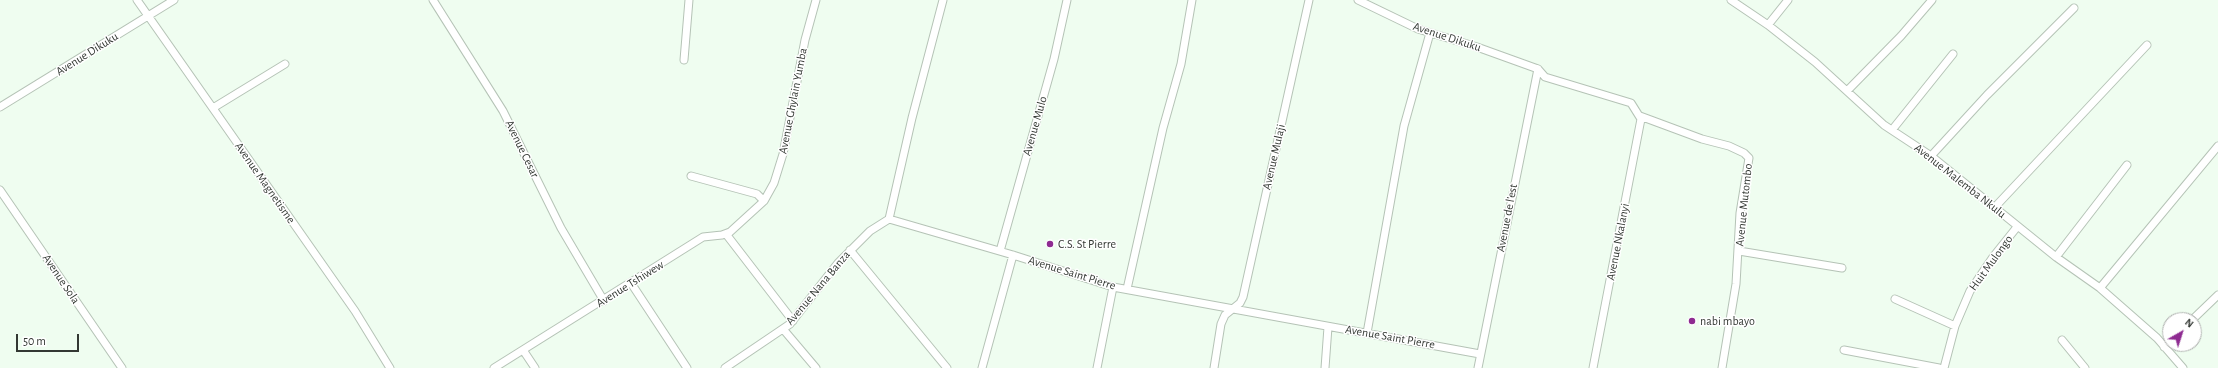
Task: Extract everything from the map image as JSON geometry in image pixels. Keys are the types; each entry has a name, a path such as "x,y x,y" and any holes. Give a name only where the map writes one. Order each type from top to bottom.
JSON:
{"street":[{"name":"Avenue Magnetisme","path":"137,0 355,311 390,368"},
{"name":"Avenue Dikuku","path":"0,107 174,0"},
{"name":"Avenue Cesar","path":"433,0 503,112 561,228 604,301"},
{"path":"684,60 690,0"},
{"name":"Avenue Ghylain Yumba","path":"764,200 774,183 783,154 805,40 816,0"},
{"path":"889,219 912,118 943,0"},
{"name":"Avenue Mulo","path":"1000,251 1054,59 1067,0"},
{"path":"1127,290 1163,128 1181,64 1192,0"},
{"name":"Avenue Mulaji","path":"1214,368 1221,324 1225,315 1232,310 1243,297 1309,0"},
{"name":"Avenue Dikuku","path":"1358,0 1387,15 1430,33 1477,47 1538,69 1545,77 1631,103 1640,116"},
{"name":"Avenue Malemba Nkulu","path":"1731,0 1768,25 1892,130 1931,156 1995,207 2017,227 2100,288 2150,331 2162,345"},
{"path":"1768,25 1788,0"},
{"path":"1846,91 1902,36 1932,0"},
{"path":"1931,156 1961,122 2074,8"},
{"path":"1367,333 1404,126 1430,33"},
{"path":"1995,207 2146,45"},
{"path":"1892,130 1953,54"},
{"path":"213,108 285,64"},
{"name":"Avenue de l'est","path":"1478,368 1538,69"},
{"name":"Avenue Mutombo","path":"1640,116 1702,139 1729,146 1748,156 1749,160 1741,207 1736,284 1722,368"},
{"name":"Avenue Nkalanyi","path":"1593,368 1641,125 1640,116"},
{"path":"2100,288 2218,146"},
{"path":"2056,257 2127,165"},
{"path":"691,176 752,193 761,196 764,200 726,234 793,321"},
{"name":"Avenue Sola","path":"0,190 122,368"},
{"name":"Avenue Nana Banza","path":"725,368 793,321 838,263 850,250 870,231 889,219"},
{"name":"Avenue Saint Pierre","path":"889,219 1000,251 1113,287 1232,310 1480,354"},
{"name":"Huit Mulongo","path":"1944,368 1955,326 1977,280 2017,227"},
{"name":"Avenue Tshiwew","path":"494,368 604,301 703,237 726,234"},
{"path":"850,250 947,368"},
{"path":"1739,251 1842,268"},
{"path":"982,368 1013,255"},
{"path":"631,283 687,368"},
{"path":"1097,368 1113,287"},
{"path":"2200,312 2218,295"},
{"path":"1895,299 1955,326"},
{"path":"1325,368 1328,326"},
{"path":"783,329 816,368"},
{"path":"2062,340 2085,368"},
{"path":"523,350 535,368"},
{"path":"1844,350 1940,368"},
{"name":"Avenue Malemba Nkulu","path":"2169,352 2183,368"}],"place":[{"name":"C.S. St Pierre","path":"1050,244"},
{"name":"nabi mbayo","path":"1692,321"}]}
